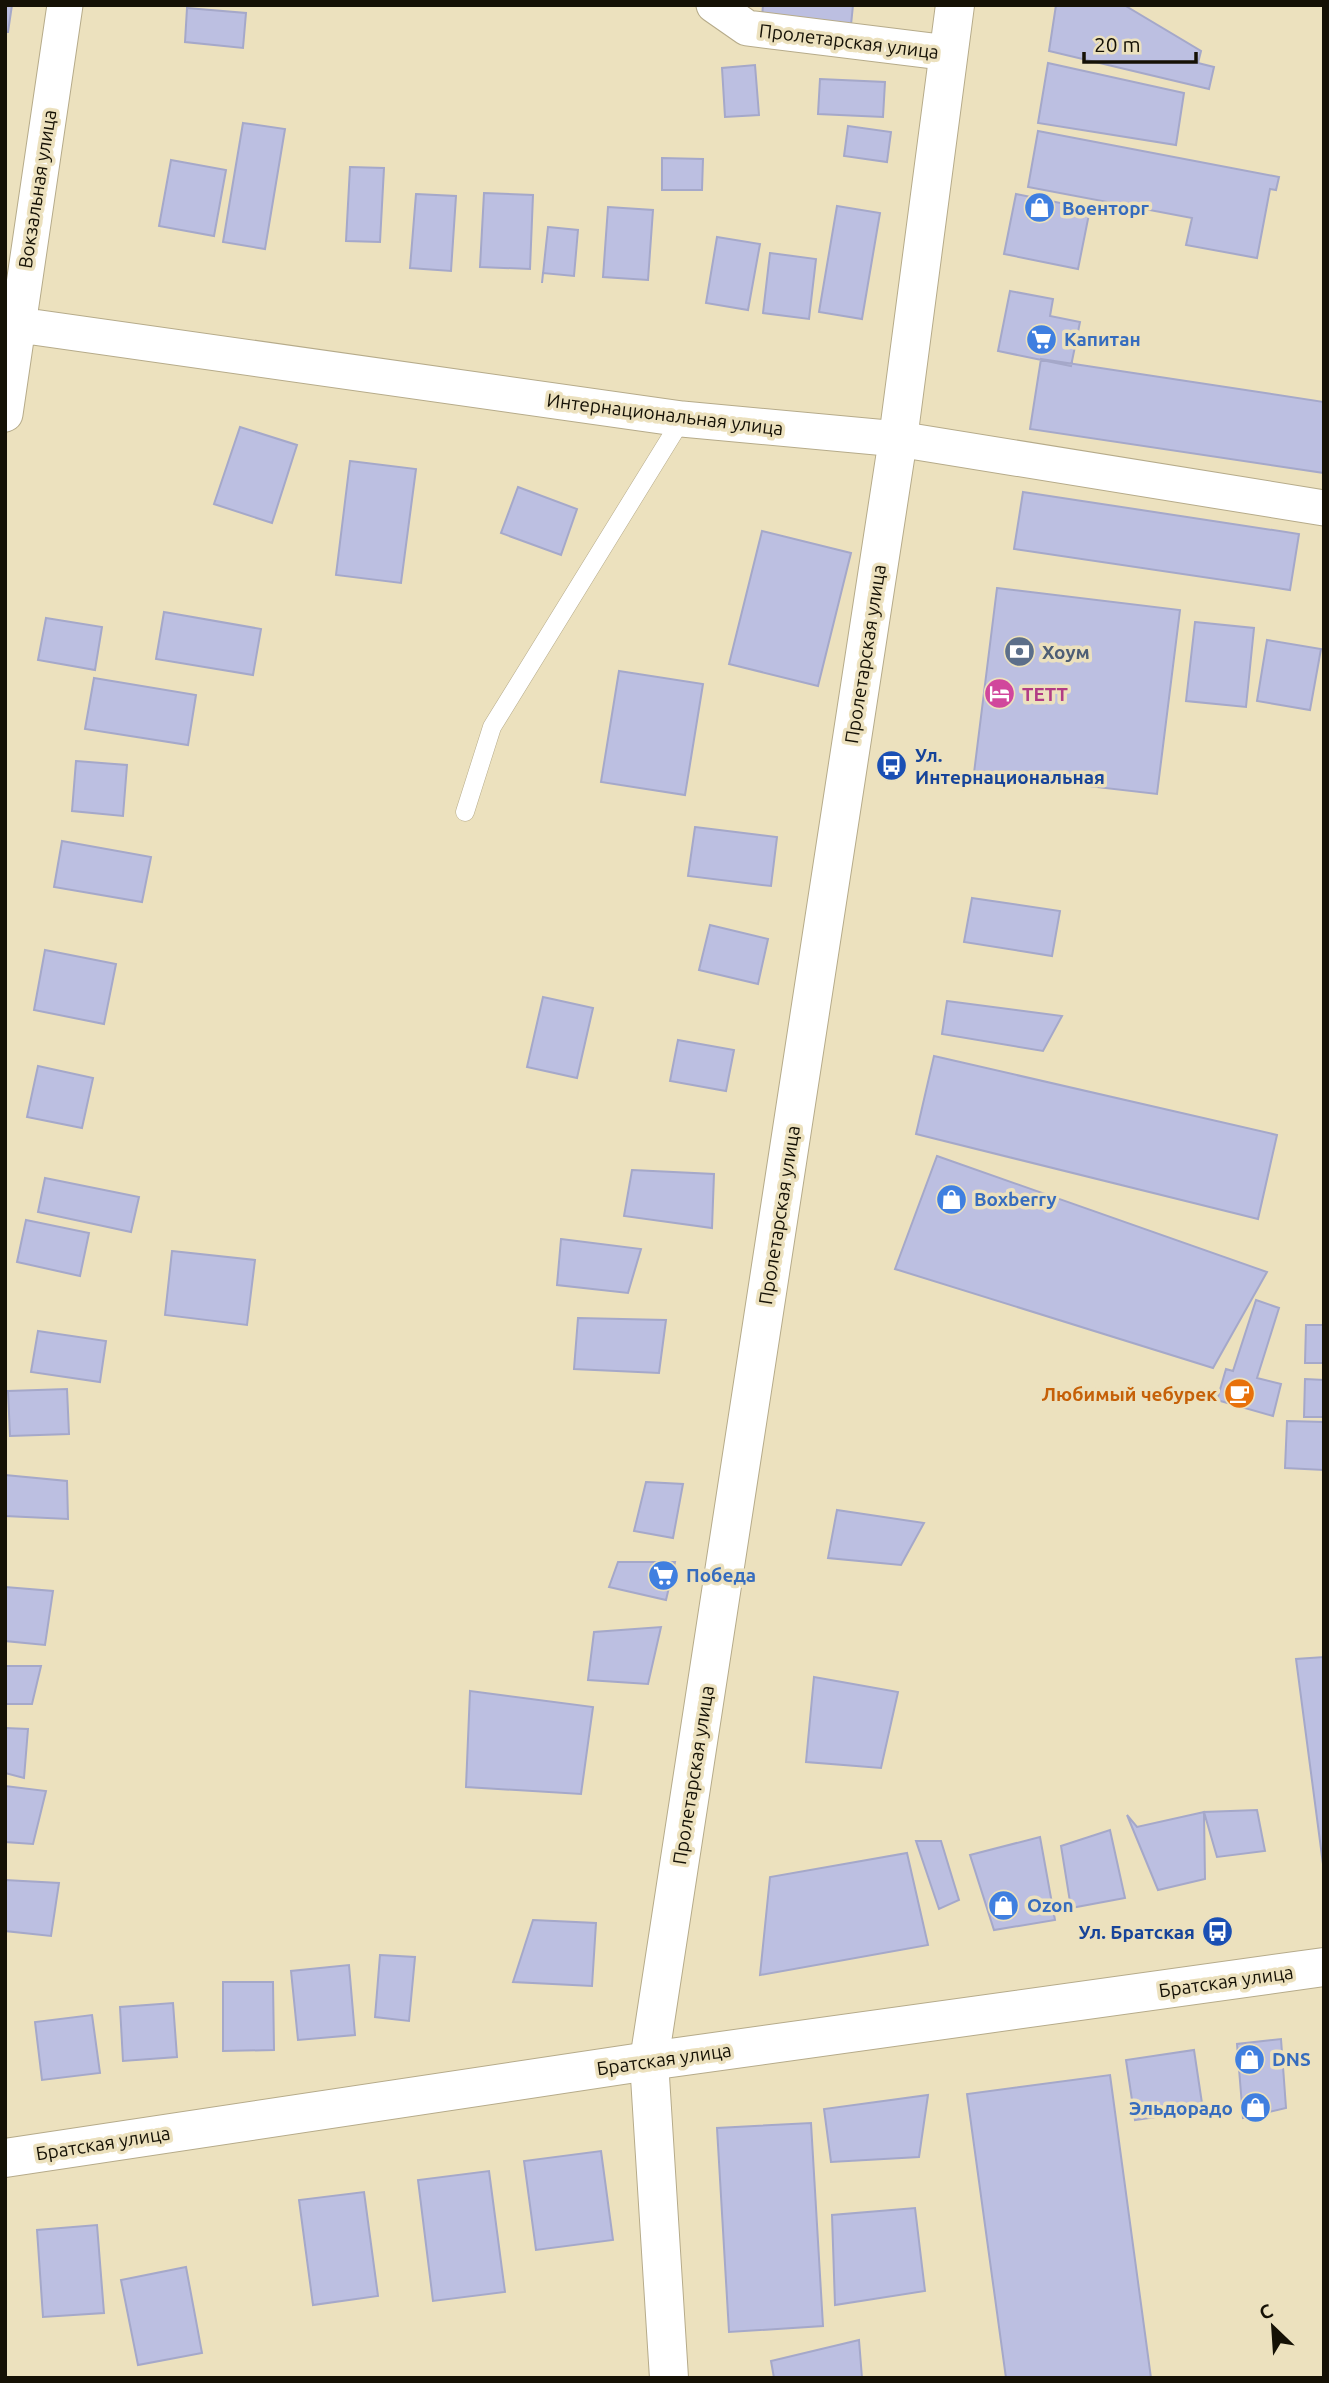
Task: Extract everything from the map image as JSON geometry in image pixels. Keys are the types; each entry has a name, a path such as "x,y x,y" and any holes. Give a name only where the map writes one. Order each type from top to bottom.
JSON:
{"main road":[{"name":"Пролетарская улица","path":"670,2378 649,2061 898,439 955,5"},
{"name":"Братская улица","path":"5,2158 649,2061 1324,1967"}],"street":[{"name":"Вокзальная улица","path":"5,414 11,323 65,5"},
{"name":"Пролетарская улица","path":"715,5 747,28 949,54"},
{"name":"Интернациональная улица","path":"11,323 682,419 898,439 1324,508"}],"lane":[{"path":"465,812 492,727 682,419"}],"building":[{"path":"5,5 12,5 8,32 5,32"},
{"path":"763,5 853,5 851,25 762,17"},
{"path":"1056,5 1124,5 1201,51 1198,63 1214,67 1209,89 1049,51"},
{"path":"187,8 246,13 243,48 185,42"},
{"path":"1048,63 1184,93 1176,145 1038,123"},
{"path":"755,65 759,115 725,117 722,68"},
{"path":"820,79 885,82 883,117 818,114"},
{"path":"243,123 285,129 265,249 223,242"},
{"path":"848,126 891,132 887,162 844,156"},
{"path":"1038,131 1279,177 1276,190 1270,189 1257,258 1186,245 1192,218 1028,187"},
{"path":"662,158 703,159 702,190 662,190"},
{"path":"171,160 226,170 214,236 159,226"},
{"path":"350,167 384,168 380,242 346,241"},
{"path":"484,193 533,195 530,269 480,267"},
{"path":"416,194 456,196 451,271 410,268"},
{"path":"1016,194 1090,209 1078,269 1004,254"},
{"path":"837,206 880,213 862,319 819,312"},
{"path":"608,207 653,210 648,280 603,277"},
{"path":"548,227 578,230 574,276 543,273"},
{"path":"717,237 760,244 748,310 706,303"},
{"path":"770,253 816,259 809,319 763,313"},
{"path":"1010,291 1053,299 1050,316 1080,322 1071,366 998,351"},
{"path":"1041,359 1324,402 1324,473 1030,429"},
{"path":"240,427 297,445 272,523 214,504"},
{"path":"350,461 416,469 401,583 336,575"},
{"path":"518,487 577,509 561,555 501,533"},
{"path":"1023,492 1299,534 1290,590 1014,549"},
{"path":"762,531 851,553 818,686 729,664"},
{"path":"997,588 1180,610 1157,794 974,773"},
{"path":"164,612 261,629 253,675 156,659"},
{"path":"46,618 102,627 95,670 38,660"},
{"path":"1195,622 1254,628 1246,707 1186,701"},
{"path":"1267,640 1321,649 1310,710 1257,701"},
{"path":"619,671 703,684 685,795 601,782"},
{"path":"94,678 196,695 188,745 85,729"},
{"path":"76,761 127,765 123,816 72,811"},
{"path":"695,827 777,837 771,886 688,876"},
{"path":"62,841 151,857 142,902 54,887"},
{"path":"972,898 1060,911 1052,956 964,942"},
{"path":"710,925 768,939 758,984 699,970"},
{"path":"45,950 116,964 104,1024 34,1010"},
{"path":"543,997 593,1008 577,1078 527,1067"},
{"path":"947,1001 1062,1016 1043,1051 942,1034"},
{"path":"678,1040 734,1050 726,1091 670,1081"},
{"path":"934,1056 1277,1135 1258,1219 916,1134"},
{"path":"38,1066 93,1078 82,1128 27,1117"},
{"path":"937,1156 1267,1272 1213,1368 895,1269"},
{"path":"632,1170 714,1174 712,1228 624,1216"},
{"path":"45,1178 139,1197 131,1232 38,1212"},
{"path":"26,1220 89,1233 80,1276 17,1262"},
{"path":"561,1239 641,1249 628,1293 557,1285"},
{"path":"172,1251 255,1260 247,1325 165,1315"},
{"path":"1256,1300 1279,1308 1257,1378 1281,1384 1273,1416 1217,1400 1226,1369 1233,1371"},
{"path":"578,1318 666,1320 659,1373 574,1369"},
{"path":"1306,1325 1324,1325 1324,1363 1305,1363"},
{"path":"38,1331 106,1341 100,1382 31,1372"},
{"path":"1305,1379 1324,1380 1324,1417 1304,1417"},
{"path":"67,1389 69,1434 10,1436 8,1391"},
{"path":"1287,1421 1324,1422 1324,1470 1285,1468"},
{"path":"5,1475 67,1481 68,1519 5,1516"},
{"path":"646,1482 683,1484 673,1538 634,1531"},
{"path":"837,1510 924,1523 901,1565 828,1558"},
{"path":"618,1562 675,1562 666,1600 609,1587"},
{"path":"5,1587 53,1591 45,1645 5,1641"},
{"path":"661,1627 648,1684 588,1680 594,1632"},
{"path":"1324,1657 1324,1864 1323,1864 1296,1659"},
{"path":"5,1666 41,1666 32,1704 5,1704"},
{"path":"814,1677 898,1692 881,1768 806,1762"},
{"path":"470,1691 593,1707 581,1794 466,1787"},
{"path":"5,1728 28,1729 24,1778 5,1773"},
{"path":"5,1786 46,1791 33,1844 5,1842"},
{"path":"1257,1810 1265,1851 1217,1857 1204,1812"},
{"path":"1204,1812 1205,1879 1158,1890 1127,1815 1137,1827"},
{"path":"1110,1830 1125,1898 1071,1908 1061,1846"},
{"path":"1040,1837 1055,1920 994,1930 970,1855"},
{"path":"916,1841 941,1841 959,1900 939,1909"},
{"path":"907,1853 928,1945 760,1975 770,1877"},
{"path":"5,1880 59,1883 51,1936 5,1931"},
{"path":"533,1920 596,1923 592,1986 513,1982"},
{"path":"380,1955 415,1957 409,2021 375,2017"},
{"path":"349,1965 355,2035 298,2040 291,1971"},
{"path":"223,1982 273,1982 274,2050 223,2051"},
{"path":"173,2003 177,2057 123,2061 120,2007"},
{"path":"92,2015 100,2073 42,2080 35,2022"},
{"path":"1281,2039 1286,2108 1243,2118 1237,2044"},
{"path":"1194,2050 1203,2110 1135,2120 1126,2060"},
{"path":"1110,2075 1151,2378 1006,2378 967,2094"},
{"path":"928,2095 919,2157 831,2162 824,2109"},
{"path":"811,2123 823,2326 729,2332 717,2128"},
{"path":"601,2151 613,2240 536,2250 524,2161"},
{"path":"489,2171 505,2292 433,2301 418,2180"},
{"path":"364,2192 378,2296 313,2305 299,2200"},
{"path":"915,2208 925,2291 835,2305 832,2215"},
{"path":"97,2225 104,2313 43,2317 37,2230"},
{"path":"186,2267 202,2353 138,2365 121,2280"},
{"path":"859,2340 862,2378 774,2378 771,2361"}],"place":[{"name":"Военторг","path":"1039,208"},
{"name":"Капитан","path":"1041,339"},
{"name":"Хоум","path":"1019,652"},
{"name":"ТЕТТ","path":"999,694"},
{"name":"Ул. Интернациональная","path":"892,766"},
{"name":"Boxberry","path":"951,1199"},
{"name":"Любимый чебурек","path":"1240,1394"},
{"name":"Победа","path":"663,1575"},
{"name":"Ozon","path":"1004,1905"},
{"name":"Ул. Братская","path":"1218,1932"},
{"name":"DNS","path":"1249,2059"},
{"name":"Эльдорадо","path":"1256,2108"}]}
